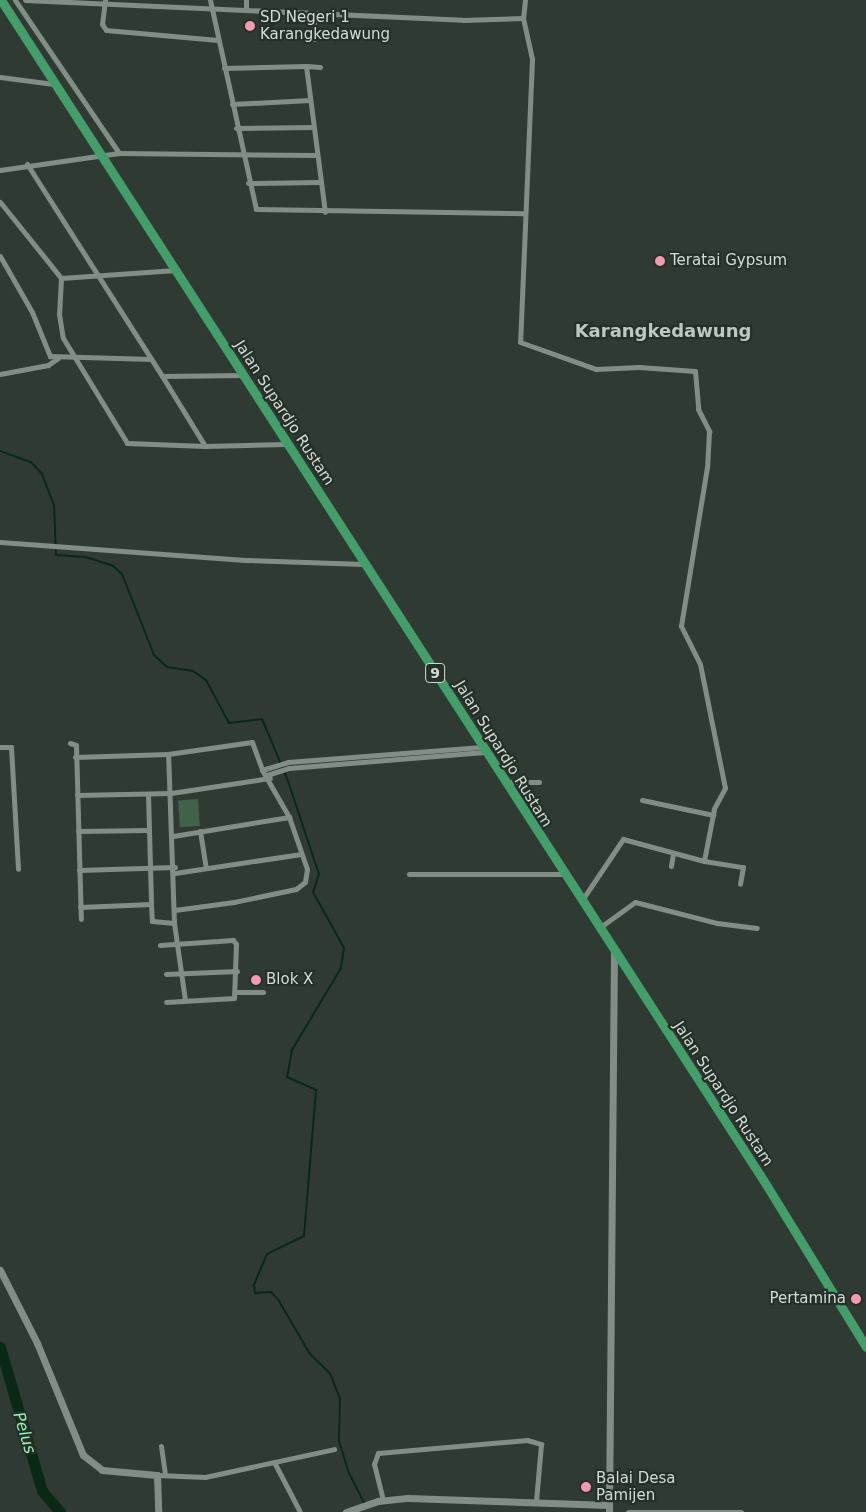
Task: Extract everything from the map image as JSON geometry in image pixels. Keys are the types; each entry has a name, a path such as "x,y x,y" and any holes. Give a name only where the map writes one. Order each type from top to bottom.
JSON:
{"highway":[{"name":"Jalan Supardjo Rustam","path":"2,0 177,270 286,444 599,928 866,1347"}],"street":[{"path":"15,0 119,153"},
{"path":"25,0 105,2 314,13 523,18"},
{"path":"210,0 248,183 256,209 325,212 523,213"},
{"path":"246,0 246,10"},
{"path":"525,0 523,18 532,59 518,334 521,344 596,369 654,367 697,374 697,404 709,431 707,467 682,626 700,664 725,782 713,815 704,861"},
{"path":"105,2 102,24 106,30 218,40"},
{"path":"314,13 314,39"},
{"path":"306,66 325,212"},
{"path":"224,68 320,67"},
{"path":"0,77 55,84"},
{"path":"232,104 310,100"},
{"path":"236,128 313,127"},
{"path":"0,170 26,164 102,157 119,153 317,156"},
{"path":"26,164 205,446"},
{"path":"248,183 320,182"},
{"path":"0,202 60,278 60,328 75,359 127,443 205,446 286,444"},
{"path":"1,259 32,312 48,354 58,358 75,359 151,359"},
{"path":"60,278 97,277 177,270"},
{"path":"0,374 48,365 58,358"},
{"path":"162,376 243,375"},
{"path":"0,542 248,560 365,564"},
{"path":"75,757 168,754 248,740 262,770 268,777 289,817 307,877 296,889 175,910"},
{"path":"70,743 76,745 81,919"},
{"path":"0,747 11,747 18,869"},
{"path":"262,770 288,765 483,750"},
{"path":"168,754 175,873 174,923 179,942 185,1000"},
{"path":"77,795 171,793 268,777 279,767"},
{"path":"503,781 539,782"},
{"path":"148,794 152,921 174,923"},
{"path":"642,800 713,815"},
{"path":"173,836 289,817"},
{"path":"78,831 149,830"},
{"path":"200,831 206,868"},
{"path":"581,902 620,840 704,861 744,867 740,884"},
{"path":"671,866 673,853"},
{"path":"175,873 300,854"},
{"path":"79,870 174,866"},
{"path":"409,874 563,874"},
{"path":"599,928 636,902 717,923 757,928"},
{"path":"80,907 151,904"},
{"path":"160,945 179,942 235,941 237,992 232,999 166,1002"},
{"path":"346,1512 383,1500 536,1501 609,1508 614,952"},
{"path":"166,974 237,971"},
{"path":"237,992 263,992"},
{"path":"0,1270 89,1463 102,1470 205,1477 334,1449"},
{"path":"383,1500 374,1464 378,1454 527,1440 541,1444 536,1501"},
{"path":"158,1512 161,1446"},
{"path":"274,1462 300,1512"},
{"path":"628,1512 741,1512"}],"green space":[{"path":"198,799 200,826 180,827 178,800"}],"waterway":[{"path":"0,451 31,462 42,474 54,506 56,555 85,557 112,565 122,574 154,655 167,667 193,671 206,680 229,723 262,719 288,781 319,874 313,892 344,948 341,968 292,1050 287,1077 316,1090 304,1236 267,1254 254,1285 255,1293 271,1292 279,1301 310,1354 330,1373 340,1399 339,1441 349,1473 365,1504"},
{"name":"Pelus","path":"0,1347 42,1491 60,1512"}],"place":[{"name":"SD Negeri 1 Karangkedawung","path":"250,26"},
{"name":"Teratai Gypsum","path":"660,261"},
{"name":"Blok X","path":"256,980"},
{"name":"Pertamina","path":"856,1299"},
{"name":"Balai Desa Pamijen","path":"586,1487"}],"district":[{"name":"Karangkedawung","path":"663,331"}]}
